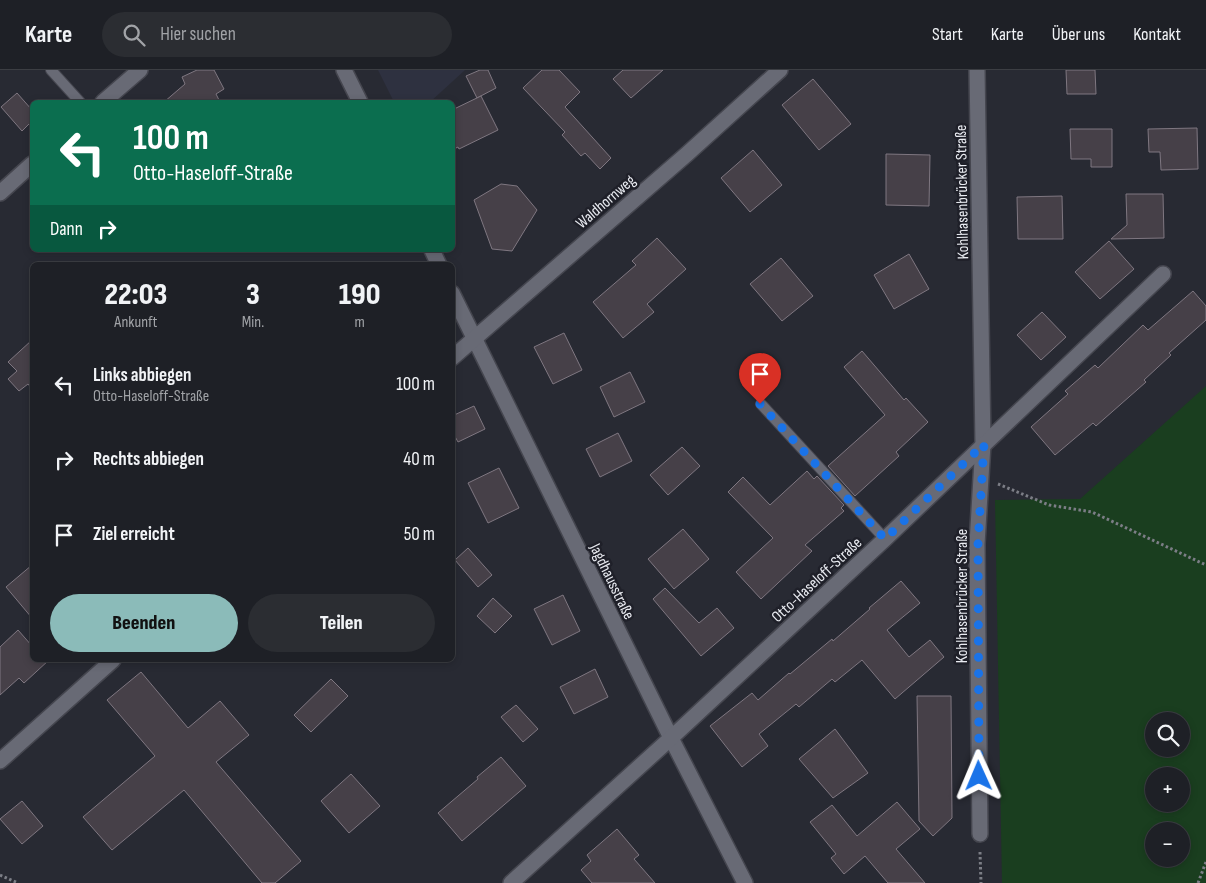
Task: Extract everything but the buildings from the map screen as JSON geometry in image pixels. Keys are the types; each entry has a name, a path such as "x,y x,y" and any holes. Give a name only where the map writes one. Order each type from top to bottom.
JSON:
{"street":[{"path":"105,100 140,70"},
{"path":"344,70 359,100"},
{"name":"Waldhornweg","path":"455,355 687,154 780,70"},
{"name":"Kohlhasenbrücker Straße","path":"977,70 984,444 978,544 980,834"},
{"path":"0,193 30,166"},
{"name":"Otto-Haseloff-Straße","path":"511,883 671,738 885,539 1163,274"},
{"name":"Jagdhausstraße","path":"455,299 671,738 745,883"},
{"path":"0,761 111,662"}],"lane":[{"path":"51,70 78,100"},
{"path":"760,404 885,539"}],"path":[{"path":"981,478 1049,505 1092,512 1206,565"},
{"path":"980,834 981,883"},
{"path":"1198,883 1206,862"},
{"path":"0,875 18,883"}],"shaded area":[{"path":"378,70 465,70 432,100 393,100"}],"green space":[{"path":"1206,386 1206,883 1002,883 995,500 1080,499"}],"route":[{"path":"760,404 885,539 984,444 978,544 979,776"}]}
